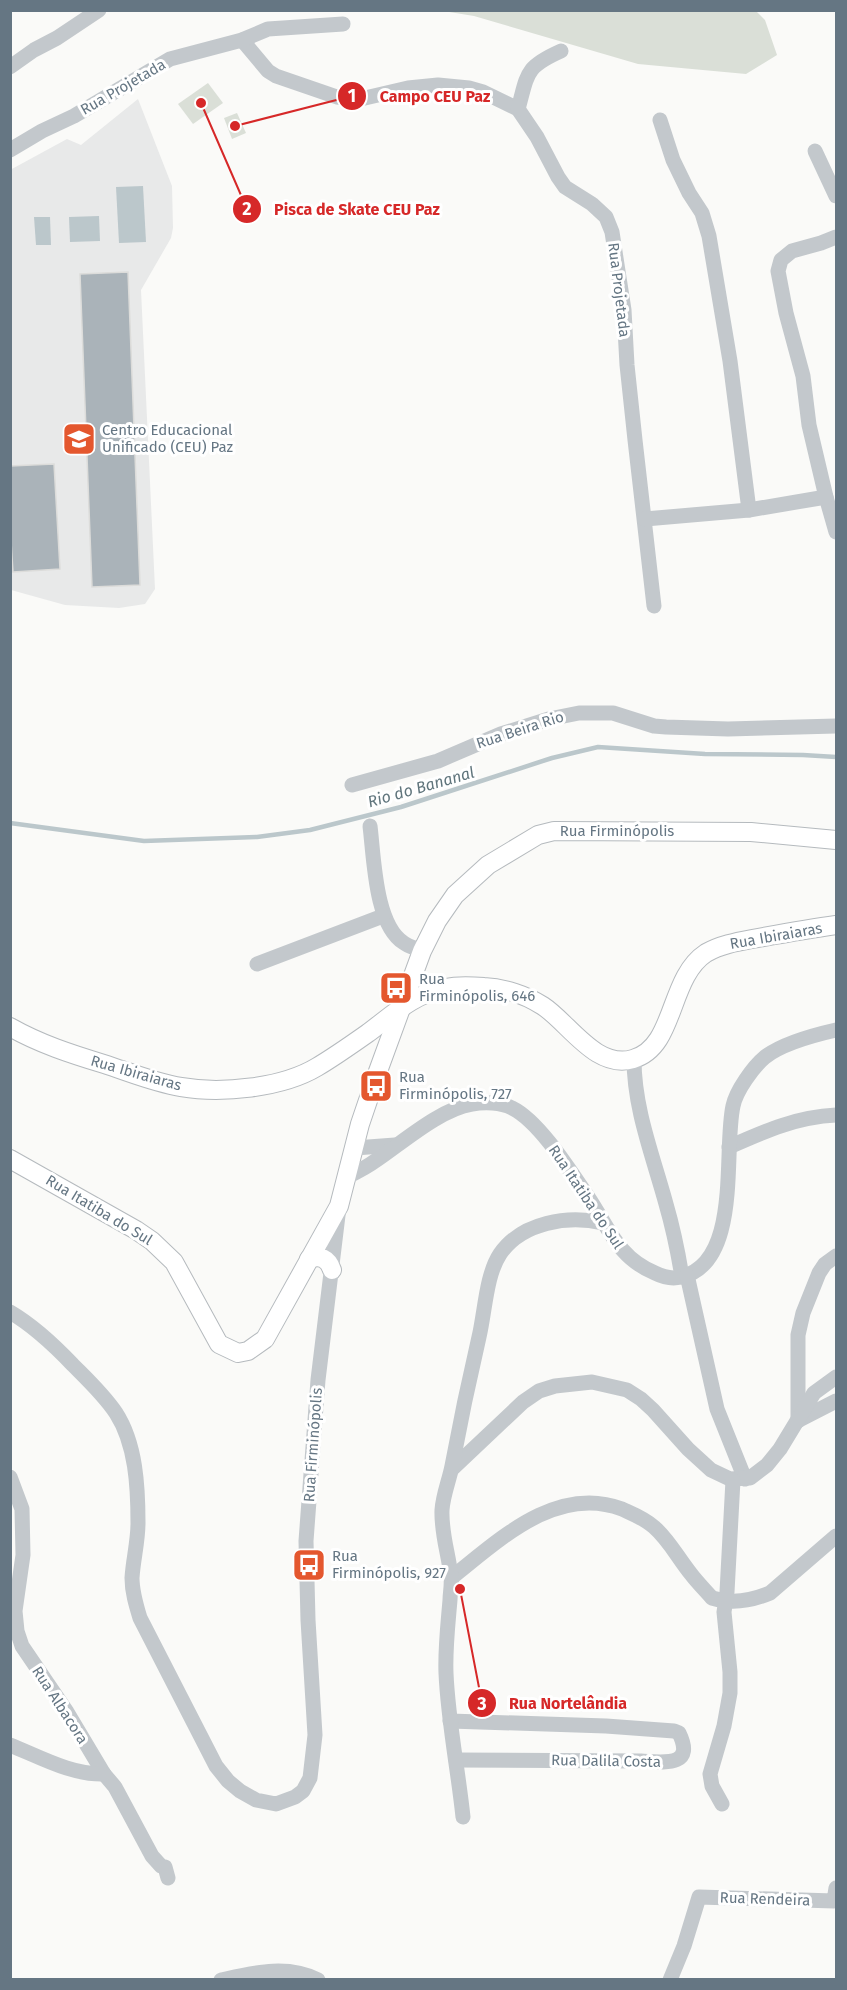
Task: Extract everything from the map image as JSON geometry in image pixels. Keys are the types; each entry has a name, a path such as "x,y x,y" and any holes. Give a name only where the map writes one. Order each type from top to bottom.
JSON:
{"main road":[{"name":"Rua Firminópolis","path":"339,1206 360,1124 399,1008 422,951 449,903 471,879 488,865 538,835 548,832 730,831 837,840"},
{"name":"Rua Ibiraiaras","path":"10,1027 59,1050 150,1079 182,1087 249,1088 297,1077 314,1069 341,1052 399,1008 426,994 445,988 484,987 531,999 546,1007 574,1036 602,1055 612,1060 623,1061 645,1055 654,1046 663,1032 682,981 693,964 706,953 719,946 837,925"},
{"name":"Rua Itatiba do Sul","path":"10,1159 136,1230 162,1249 174,1262 219,1344 238,1353 248,1351 265,1339 339,1206"},
{"path":"309,1259 321,1257 326,1260 332,1270"}],"street":[{"path":"10,67 99,10"},
{"name":"Rua Projetada","path":"10,150 74,116 170,59 242,40 268,29 343,24"},
{"name":"Rua Projetada","path":"242,40 268,71 276,76 337,97 365,98 423,86 448,85 483,92 518,109 566,187 606,217 612,232 624,310 627,364 654,606"},
{"path":"518,109 529,73 535,65 561,51"},
{"path":"660,120 673,160 689,193 702,213 709,236 730,361 749,510"},
{"path":"815,151 837,196"},
{"path":"837,237 792,251 778,265 786,313 803,376 809,425 837,532"},
{"path":"645,519 749,510 826,497"},
{"name":"Rua Beira Rio","path":"352,785 438,761 501,734 579,712 613,713 654,726 666,727 728,729 837,726"},
{"path":"370,826 383,916 392,932 404,943 422,951"},
{"path":"257,964 383,916"},
{"path":"685,1276 703,1266 719,1239 726,1203 733,1104 745,1080 765,1057 790,1044 837,1030"},
{"path":"634,1059 635,1087 642,1123 685,1276 717,1409 739,1479 724,1612 730,1693 724,1726 710,1774 712,1786 722,1804"},
{"name":"Rua Itatiba do Sul","path":"347,1177 373,1163 423,1127 451,1111 471,1104 491,1103 511,1107 527,1118 543,1136 589,1198 625,1254 637,1265 662,1276 685,1276"},
{"path":"729,1147 801,1119 837,1115"},
{"name":"Rua Itatiba do Sul","path":"355,1148 398,1144"},
{"name":"Rua Firminópolis","path":"10,1312 28,1322 64,1355 98,1390 117,1414 134,1462 138,1526 132,1579 134,1599 140,1618 216,1766 228,1781 256,1800 276,1804 289,1800 303,1791 310,1778 315,1735 306,1588 306,1541 318,1380 339,1206"},
{"path":"463,1817 450,1721 446,1670 452,1578 442,1531 442,1510 491,1274 501,1252 513,1240 534,1227 569,1219 603,1223"},
{"path":"798,1421 797,1352 803,1313 819,1273 825,1264 837,1256"},
{"path":"452,1469 523,1402 539,1391 555,1386 592,1382 627,1390 641,1399 699,1461 711,1470 739,1479 758,1473 767,1465 780,1449 814,1393 837,1377"},
{"path":"798,1421 837,1401"},
{"name":"Rua Albacora","path":"10,1477 22,1509 23,1555 16,1596 17,1631 22,1646 67,1712 104,1774 115,1787 152,1856 161,1866 165,1867 168,1878"},
{"path":"452,1578 509,1531 551,1510 568,1505 599,1504 616,1507 640,1516 654,1527 712,1598 725,1602 758,1598 770,1593 837,1536"},
{"name":"Rua Dalila Costa","path":"450,1721 606,1726 674,1731 679,1733 682,1745 679,1759 669,1762 456,1760"},
{"path":"10,1745 68,1769 87,1774 104,1774"},
{"name":"Rua Rendeira","path":"670,1980 684,1946 699,1897 834,1901 837,1888"},
{"path":"221,1980 261,1972 287,1971 318,1980"}],"shaded area":[{"path":"443,11 756,11 765,20 777,55 746,74 638,64 474,16"},
{"path":"208,83 223,103 193,124 178,104"},
{"name":"Centro Educacional Unificado (CEU) Paz","path":"138,99 172,186 173,228 171,238 141,290 155,589 145,604 119,608 65,605 11,590 10,170 67,139 81,145"},
{"path":"237,113 246,133 232,139 224,118"},
{"path":"143,186 146,242 119,243 116,187"},
{"path":"99,216 100,241 70,242 69,217"},
{"path":"34,217 50,217 51,245 36,245"}],"building":[{"path":"128,272 140,585 92,587 80,274"},
{"path":"54,464 60,569 13,572 10,466"}],"waterway":[{"name":"Rio do Bananal","path":"10,823 144,841 257,837 310,830 401,807 552,758 598,747 705,754 836,757"}],"place":[{"name":"Pisca de Skate CEU Paz","path":"201,103"},
{"name":"Campo CEU Paz","path":"235,126"},
{"name":"Centro Educacional Unificado (CEU) Paz","path":"79,439"},
{"name":"Rua Firminópolis, 646","path":"396,988"},
{"name":"Rua Firminópolis, 727","path":"376,1086"},
{"name":"Rua Firminópolis, 927","path":"309,1565"},
{"name":"Rua Nortelândia","path":"460,1589"}]}
